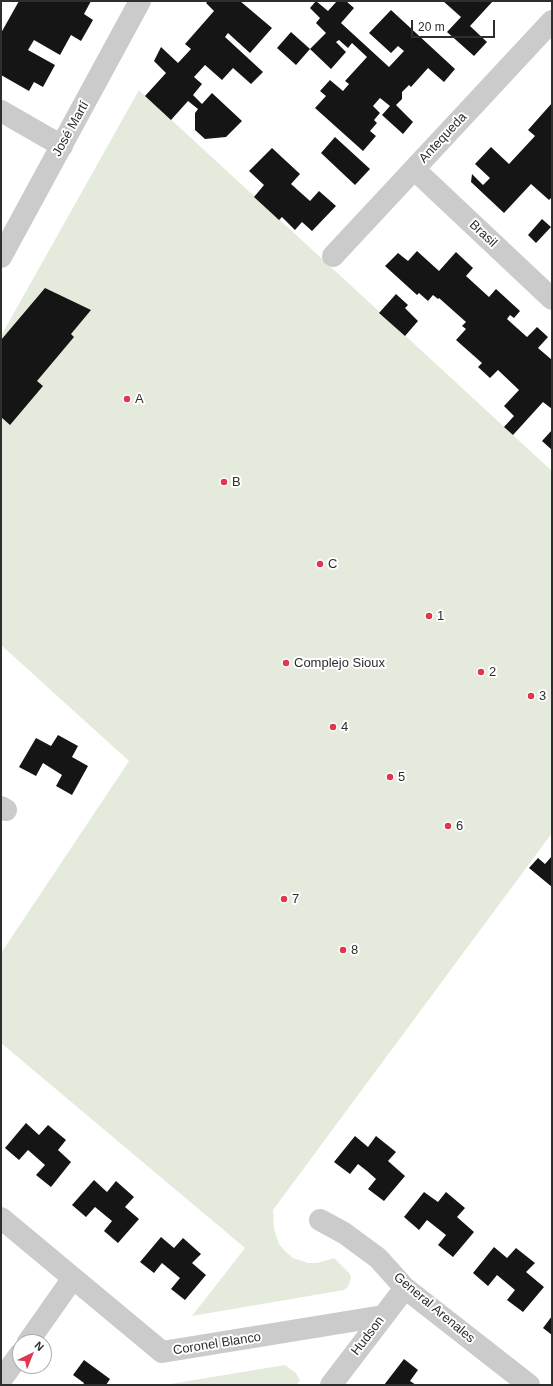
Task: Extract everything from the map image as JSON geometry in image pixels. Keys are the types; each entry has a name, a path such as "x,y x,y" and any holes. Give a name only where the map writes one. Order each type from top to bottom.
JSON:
{"street":[{"name":"José Martí","path":"1,257 140,1"},
{"name":"Antequeda","path":"333,256 552,21"},
{"path":"1,111 62,146"},
{"name":"Brasil","path":"414,169 552,299"},
{"name":"Coronel Blanco","path":"1,1218 162,1352 383,1316"},
{"name":"General Arenales","path":"320,1220 344,1232 378,1258 405,1288 529,1385"},
{"path":"34,1334 73,1278"},
{"name":"Hudson","path":"331,1385 405,1288"},
{"path":"1,1380 12,1365"}],"green space":[{"name":"Complejo Sioux","path":"139,90 552,471 552,833 273,1210 274,1229 279,1244 285,1251 293,1258 308,1263 317,1263 334,1258 350,1274 351,1278 348,1287 344,1290 192,1316 245,1248 1,1043 1,953 129,761 1,645 1,336"},
{"path":"285,1365 296,1373 300,1381 296,1385 164,1385"}],"building":[{"path":"19,1 91,1 84,14 93,20 81,41 71,35 60,55 34,40 28,50 55,65 43,87 34,82 29,91 1,75 1,33"},
{"path":"208,1 240,1 272,28 250,53 228,33 225,37 263,72 251,84 233,68 222,80 205,65 194,77 202,84 193,95 202,104 212,93 242,121 226,137 205,139 195,130 195,113 198,109 188,101 171,120 145,96 166,73 154,61 161,47 178,63 191,49 185,44 214,11 206,3"},
{"path":"316,1 328,11 337,1 346,1 354,8 341,23 389,67 404,51 398,46 391,53 369,33 391,10 455,69 444,82 428,68 411,87 409,85 402,92 402,99 396,105 413,122 403,134 382,115 390,106 380,98 373,106 380,113 374,120 377,123 370,131 376,136 363,151 315,108 326,96 320,91 330,80 343,91 349,84 345,81 367,57 352,43 348,48 339,40 336,42 346,52 331,69 310,49 326,33 316,23 320,18 310,8"},
{"path":"443,1 493,1 470,26 487,42 474,56 447,32 461,17"},
{"path":"291,32 310,49 296,65 277,48"},
{"path":"552,103 552,197 549,200 531,184 504,213 471,182 472,174 483,185 490,178 475,164 491,147 509,164 535,136 528,130"},
{"path":"335,137 370,169 355,185 321,153"},
{"path":"272,148 300,174 291,184 310,201 319,191 336,206 312,231 302,222 295,230 282,217 279,220 254,197 264,185 249,171"},
{"path":"542,219 551,227 536,243 528,235"},
{"path":"417,251 439,271 456,252 473,268 466,276 489,297 496,289 520,311 514,318 510,315 507,319 527,337 537,327 548,337 538,348 552,360 552,409 543,402 513,435 504,427 514,416 504,406 519,390 498,370 490,378 478,367 482,363 456,340 466,329 462,326 466,322 439,298 438,299 433,295 428,301 419,293 417,295 385,266 398,253 408,261"},
{"path":"45,288 91,310 71,334 74,337 37,381 43,386 10,425 1,417 1,340"},
{"path":"396,294 408,305 405,308 418,321 405,336 379,313"},
{"path":"552,430 552,450 542,441"},
{"path":"58,735 78,746 72,757 88,766 72,795 56,786 62,775 43,763 36,776 19,767 36,738 51,746"},
{"path":"552,856 552,887 529,868 538,858 545,864"},
{"path":"26,1123 39,1135 48,1125 66,1140 58,1150 71,1162 51,1187 36,1175 45,1165 28,1150 19,1160 5,1148"},
{"path":"355,1136 368,1147 376,1136 396,1152 388,1161 405,1176 384,1201 368,1189 376,1179 367,1171 358,1164 350,1174 334,1162"},
{"path":"94,1180 107,1192 116,1181 134,1197 125,1207 139,1219 118,1243 104,1231 112,1221 95,1207 86,1217 72,1205"},
{"path":"424,1192 438,1202 446,1192 465,1208 457,1217 474,1232 453,1257 438,1245 446,1235 427,1220 419,1230 404,1217"},
{"path":"161,1237 174,1248 183,1238 201,1254 192,1263 206,1275 185,1300 171,1289 180,1278 162,1263 154,1273 140,1262"},
{"path":"494,1247 507,1258 516,1248 535,1263 526,1272 544,1287 523,1312 507,1300 515,1290 497,1275 488,1286 473,1273"},
{"path":"552,1316 552,1335 543,1328"},
{"path":"404,1359 418,1370 410,1381 416,1385 384,1385"},
{"path":"84,1360 110,1379 106,1385 83,1385 84,1383 73,1375"}],"place":[{"name":"A","path":"127,399"},
{"name":"B","path":"224,482"},
{"name":"C","path":"320,564"},
{"name":"1","path":"429,616"},
{"name":"Complejo Sioux","path":"286,663"},
{"name":"2","path":"481,672"},
{"name":"3","path":"531,696"},
{"name":"4","path":"333,727"},
{"name":"5","path":"390,777"},
{"name":"6","path":"448,826"},
{"name":"7","path":"284,899"},
{"name":"8","path":"343,950"}]}
